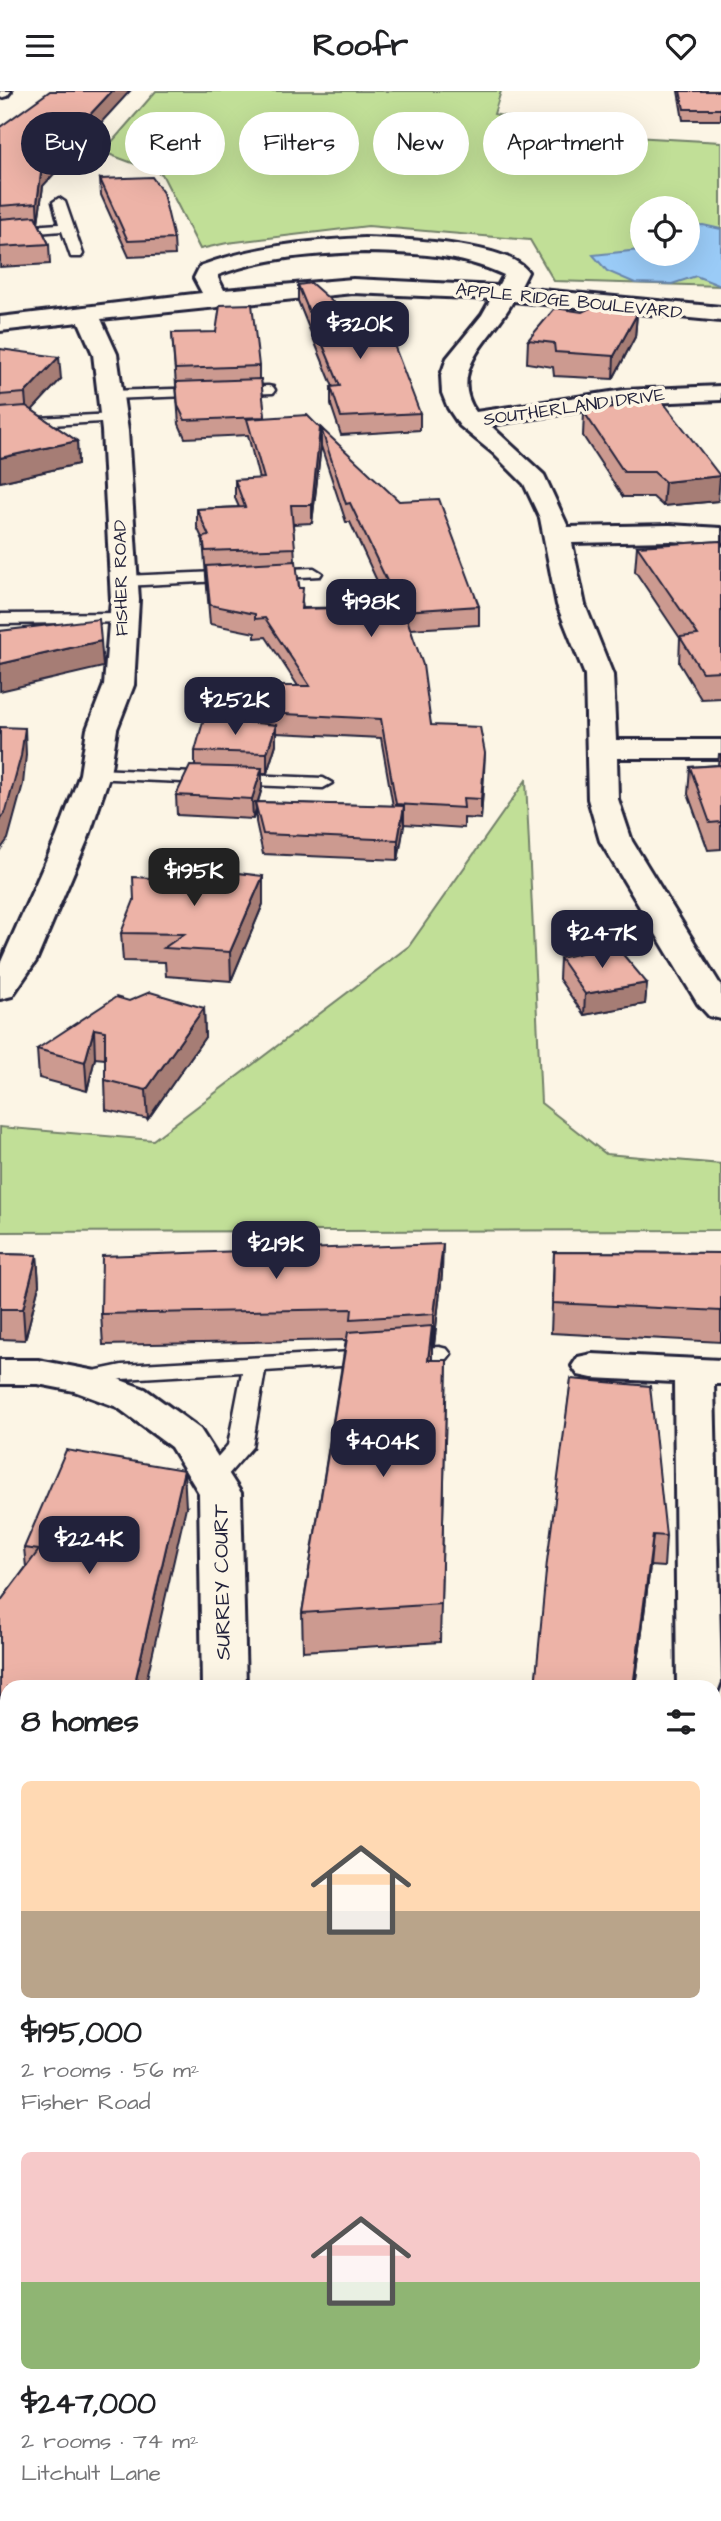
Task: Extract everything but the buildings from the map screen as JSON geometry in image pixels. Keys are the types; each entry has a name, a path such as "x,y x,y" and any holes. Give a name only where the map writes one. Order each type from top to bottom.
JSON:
{"street":[{"path":"217,298 206,278 208,271 233,260 290,250 369,245 443,250 501,261 517,272 492,318 459,358 453,375 453,393 469,421 502,448 535,481 558,535 560,564 570,605 599,675 604,799 616,841 715,1004 721,1009"},
{"name":"APPLE RIDGE BOULEVARD","path":"0,324 217,298 353,286 406,286 721,314"},
{"name":"FISHER ROAD","path":"0,989 19,961 73,837 95,775 102,729 119,685 124,581 111,406 105,354 88,314"},
{"name":"SOUTHERLAND DRIVE","path":"469,421 624,397 721,393"},
{"path":"558,535 670,533 721,536"},
{"path":"603,749 721,749"},
{"path":"593,1366 707,1371 699,1680"},
{"name":"SURREY COURT","path":"0,1372 38,1372 82,1380 131,1398 186,1438 220,1493 224,1680"}],"lane":[{"path":"59,202 76,254"},
{"path":"0,232 66,227"},
{"path":"0,424 111,406 268,390"},
{"path":"124,581 314,573"},
{"path":"0,619 124,618"},
{"path":"95,775 323,783"},
{"path":"82,1380 122,1372 439,1354"},
{"path":"211,1478 240,1447 255,1364"}],"green space":[{"path":"156,91 501,91 495,112 483,112 483,175 648,175 648,138 721,142 721,286 554,281 530,240 368,226 227,243 200,249 163,175 225,175 225,112 138,112"},
{"path":"125,127 125,160 111,155 111,143"},
{"path":"526,780 541,1103 606,1154 721,1164 721,1230 0,1232 0,1127 153,1140 409,946"}],"water":[{"path":"700,225 721,229 721,286 696,276 672,284 635,283 607,271 593,255 630,251 630,266 700,266"}]}
